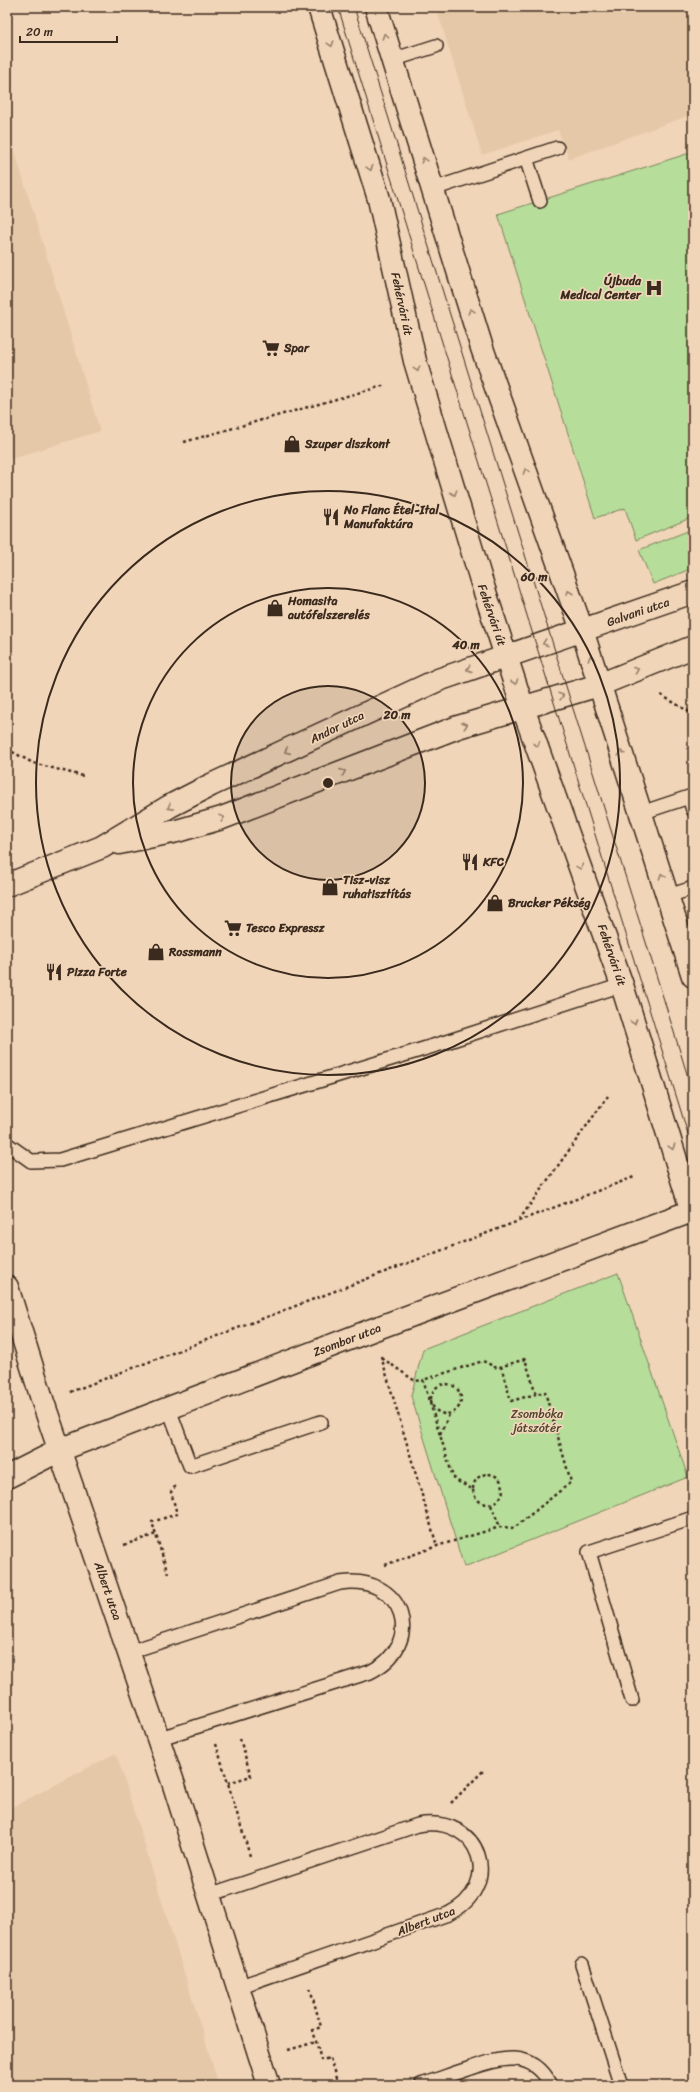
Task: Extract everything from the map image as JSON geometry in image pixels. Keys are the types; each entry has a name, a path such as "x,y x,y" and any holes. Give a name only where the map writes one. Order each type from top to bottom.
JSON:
{"street":[{"name":"Fehérvári út","path":"319,7 379,199 415,361 480,580 622,985 692,1213"},
{"path":"376,7 482,348 582,630 668,896 690,952 693,976"},
{"name":"Galvani utca","path":"582,630 693,592"},
{"name":"Andor utca","path":"7,885 102,847 170,806 211,785 316,738 395,699 438,680 582,630"},
{"path":"599,685 693,648"},
{"name":"Andor utca","path":"102,847 177,831 222,818 458,728 599,685"},
{"name":"Zsombor utca","path":"7,1477 60,1450 372,1330 692,1213"},
{"name":"Albert utca","path":"7,1287 43,1402 209,1895 270,2085"}],"lane":[{"path":"392,60 436,46"},
{"path":"433,189 557,148"},
{"path":"526,158 540,201"},
{"path":"641,813 688,797 693,810"},
{"path":"668,896 693,888"},
{"path":"7,1144 31,1161 60,1160 622,985"},
{"path":"169,1409 190,1466 321,1422"},
{"path":"632,1700 588,1552 693,1518"},
{"path":"128,1652 340,1583 355,1581 369,1583 383,1589 393,1600 400,1612 402,1627 400,1642 393,1655 383,1666 370,1672 157,1739"},
{"name":"Albert utca","path":"209,1895 418,1825 433,1822 447,1825 460,1832 471,1842 478,1855 480,1869 479,1876 471,1897 461,1908 448,1914 238,1987"},
{"path":"582,1964 621,2085"},
{"path":"421,2085 494,2060 509,2058 523,2060 536,2066 547,2077 551,2085"}],"path":[{"path":"184,442 386,385"},
{"path":"661,695 693,714"},
{"path":"7,749 44,766 83,776"},
{"path":"518,1221 608,1096"},
{"path":"43,1402 634,1176"},
{"path":"372,1330 382,1358 437,1546"},
{"path":"382,1358 415,1380 423,1380 483,1361 497,1368 525,1359 536,1394"},
{"path":"355,1581 364,1573 437,1546 500,1527 514,1528 571,1482 545,1392 511,1402 501,1366"},
{"path":"423,1380 455,1480 472,1489"},
{"path":"446,1384 453,1386 460,1394 461,1401 456,1410 450,1414 443,1415 437,1412 430,1403 430,1396 436,1387 446,1384"},
{"path":"440,1434 450,1414"},
{"path":"168,1574 152,1522 177,1514 170,1492 190,1466"},
{"path":"489,1474 496,1476 502,1482 503,1494 498,1501 491,1505 479,1502 474,1497 472,1489 475,1481 481,1476 489,1474"},
{"path":"491,1505 500,1527"},
{"path":"124,1544 156,1534"},
{"path":"228,1784 251,1776 232,1715"},
{"path":"209,1723 257,1878"},
{"path":"433,1822 483,1771"},
{"path":"303,1965 321,2027 313,2030 316,2042 322,2060 330,2058 338,2085"},
{"path":"281,2053 316,2042"}],"shaded area":[{"path":"436,7 693,7 693,114 569,159 558,130 482,155"},
{"path":"7,126 100,431 7,460"},
{"path":"116,1753 219,2085 7,2085 7,1810"}],"green space":[{"path":"693,152 693,517 636,540 625,508 595,518 498,214"},
{"path":"693,529 693,568 653,584 639,550"},
{"name":"Zsombóka játszótér","path":"618,1273 688,1477 464,1567 411,1396 423,1349"}],"tram line":[{"path":"338,7 693,1150"},
{"path":"354,7 693,1093"}],"place":[{"name":"Újbuda Medical Center","path":"654,288"},
{"name":"Spar","path":"271,348"},
{"name":"Szuper diszkont","path":"292,444"},
{"name":"No Flanc Étel-Ital Manufaktúra","path":"331,517"},
{"name":"Homasita autófelszerelés","path":"275,608"},
{"name":"KFC","path":"470,862"},
{"name":"Tisz-visz ruhatisztítás","path":"330,887"},
{"name":"Brucker Pékség","path":"495,903"},
{"name":"Tesco Expressz","path":"233,928"},
{"name":"Rossmann","path":"156,952"},
{"name":"Pizza Forte","path":"54,972"}]}
